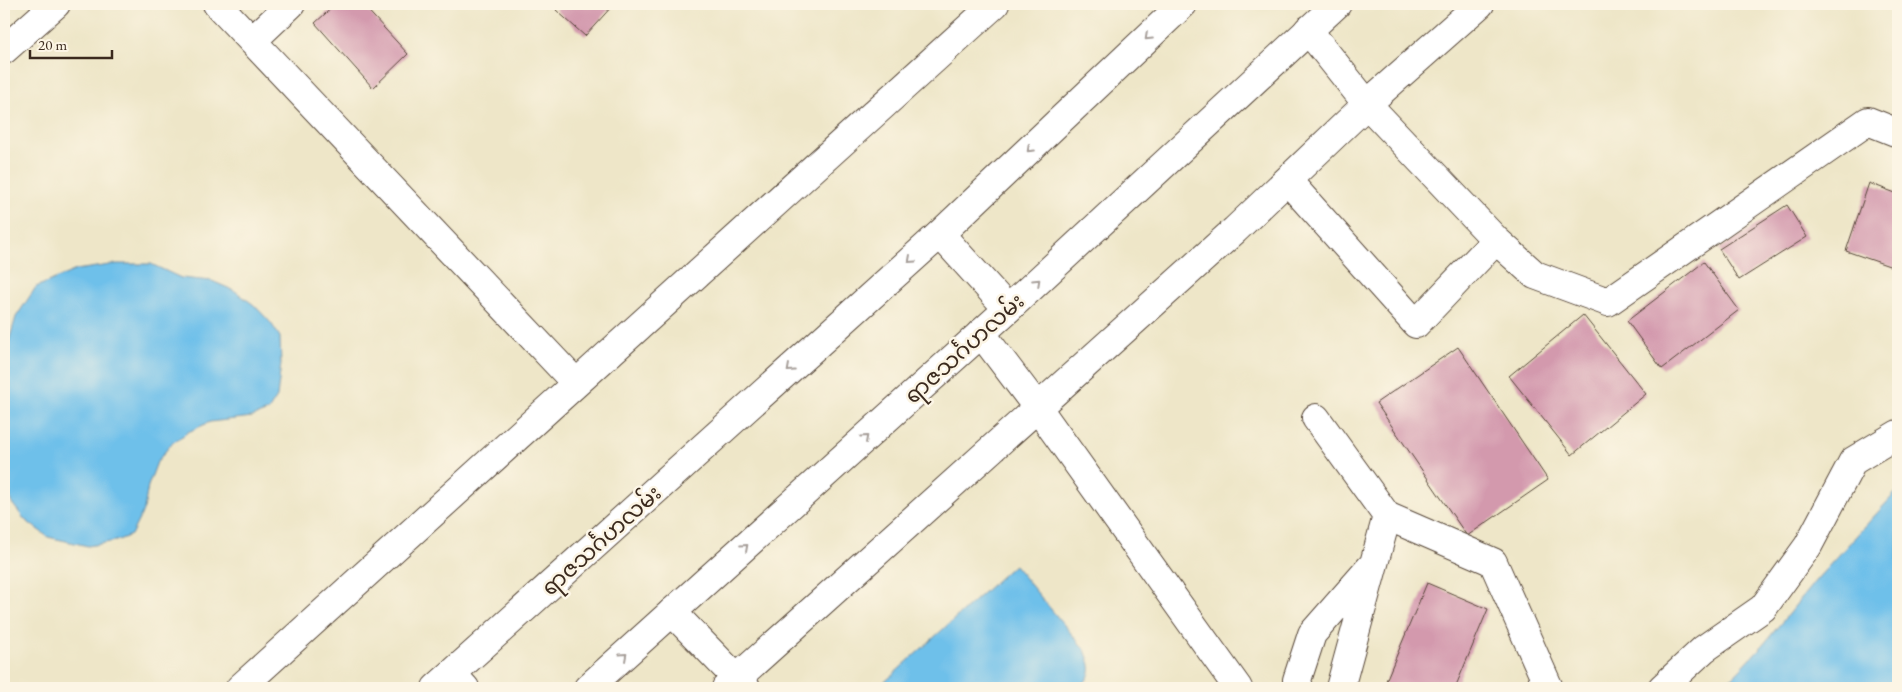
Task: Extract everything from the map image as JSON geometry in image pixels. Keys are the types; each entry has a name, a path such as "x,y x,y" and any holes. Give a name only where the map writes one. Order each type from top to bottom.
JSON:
{"main road":[{"path":"4,50 56,4"},
{"path":"217,4 575,382"},
{"path":"252,41 291,4"},
{"path":"240,688 575,382 995,4"},
{"name":"ရာဇသင်္ဂဟလမ်း","path":"451,684 940,234 1183,4"},
{"name":"ရာဇသင်္ဂဟလမ်း","path":"588,688 1008,309 1336,4"},
{"path":"672,612 736,685 1037,407 1288,181 1367,104 1480,4"},
{"path":"1308,30 1367,104 1496,240 1535,275 1608,302 1868,121 1898,133"},
{"path":"1288,181 1416,324 1496,240"},
{"path":"940,234 1008,309"},
{"path":"981,333 1037,407 1238,688"},
{"path":"1316,418 1387,516 1493,562 1549,688"},
{"path":"1662,688 1704,649 1763,608 1808,546 1853,461 1898,434"},
{"path":"1340,688 1387,516"},
{"path":"1299,688 1297,680 1312,634 1374,563"}],"water":[{"path":"116,264 151,264 181,278 212,281 235,291 254,305 271,323 280,337 281,364 277,397 268,411 252,417 210,422 188,432 171,444 157,462 148,486 144,509 131,535 116,541 88,546 48,537 25,520 11,502 5,459 4,401 6,351 16,317 36,287 76,270"},
{"path":"1898,490 1898,688 1722,688 1763,645 1816,580"},
{"path":"1014,565 1085,650 1090,670 1087,679 1079,688 878,688"}],"building":[{"path":"336,4 362,4 408,54 373,88 315,23"},
{"path":"561,4 614,4 585,36 556,10"},
{"path":"1869,183 1898,194 1898,269 1846,251"},
{"path":"1787,205 1807,237 1739,280 1719,249"},
{"path":"1704,262 1739,310 1662,369 1627,321"},
{"path":"1583,315 1646,394 1572,455 1509,376"},
{"path":"1458,347 1548,480 1467,536 1376,403"},
{"path":"1427,583 1488,609 1455,688 1383,688"}]}
